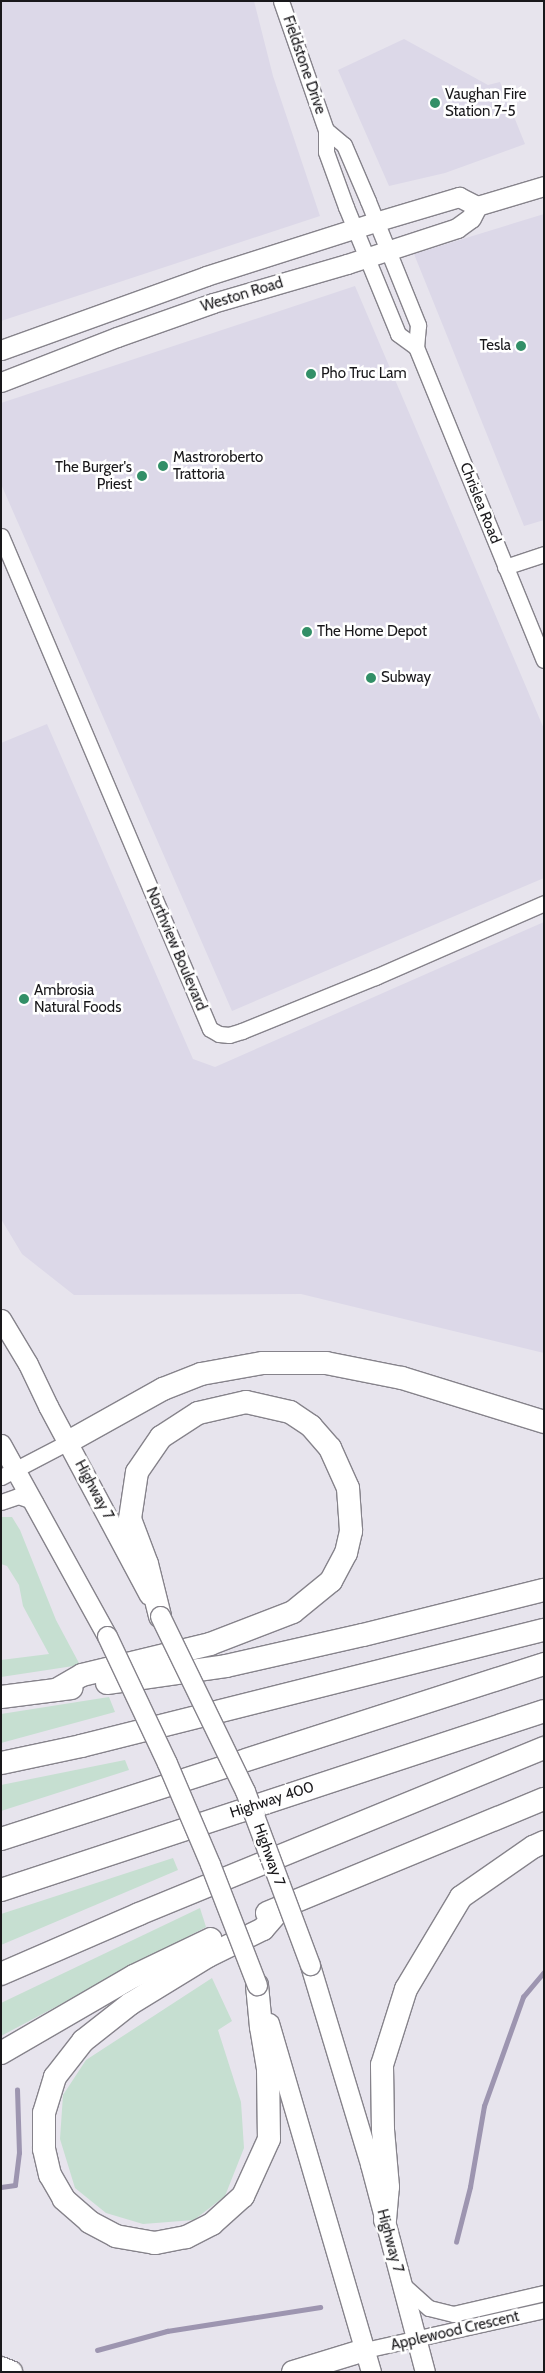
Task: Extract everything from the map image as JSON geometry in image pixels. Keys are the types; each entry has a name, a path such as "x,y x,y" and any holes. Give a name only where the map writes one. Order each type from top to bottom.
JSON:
{"highway":[{"path":"68,1442 163,1389 201,1374 263,1363 326,1363 402,1378 544,1422"},
{"path":"56,1690 82,1675 210,1644 293,1612 331,1581 346,1553 352,1531 348,1488 330,1448 311,1426 290,1412 246,1402 198,1413 161,1438 137,1472 130,1519 147,1564 160,1616"},
{"path":"1,1697 226,1666 363,1635 544,1590"},
{"path":"1,1763 81,1746 544,1630"},
{"path":"1,1839 544,1664"},
{"name":"Highway 400","path":"1,1890 544,1711"},
{"path":"1,1974 148,1910 544,1748"},
{"path":"1,2053 134,1976 282,1907 544,1798"},
{"path":"385,2220 388,2187 383,2130 382,2065 406,1989 461,1897 533,1846 544,1842"},
{"path":"257,1985 261,2028 268,2069 269,2139 243,2196 212,2224 186,2237 155,2243 116,2236 90,2222 64,2199 50,2175 44,2149 44,2112 55,2077 83,2041 130,2004 208,1956 263,1929 282,1907"},
{"path":"293,2372 365,2350"},
{"path":"1,2368 11,2372"}],"main road":[{"path":"477,206 544,186"},
{"name":"Weston Road","path":"1,350 206,276 375,222 459,197 477,206 471,218 457,228 213,303 117,337 1,382"},
{"name":"Highway 7","path":"1,1319 28,1364 160,1616 245,1791 310,1965 370,2164 415,2341 425,2372"},
{"path":"1,1444 9,1473 34,1502 107,1636 167,1763 210,1864 257,1985 371,2372"}],"street":[{"name":"Fieldstone Drive","path":"281,1 326,130 326,152 367,257"},
{"name":"Fieldstone Drive","path":"326,130 344,145 387,250"},
{"name":"Chrislea Road","path":"387,250 418,325 416,347 544,660"},
{"name":"Chrislea Road","path":"367,257 398,334 416,347"},
{"name":"Northview Boulevard","path":"1,536 210,1029 219,1034 229,1035 242,1031 375,977 544,903"},
{"path":"505,567 544,554"},
{"path":"9,1473 68,1442"},
{"path":"1,1502 18,1496 34,1502"},
{"name":"Applewood Crescent","path":"402,2284 429,2308 453,2314 544,2293"},
{"name":"Applewood Crescent","path":"365,2350 415,2341 544,2310"}],"shaded area":[{"path":"1,1 254,1 273,76 320,216 1,321"},
{"path":"404,39 488,85 500,82 525,144 445,173 389,186 338,70"},
{"path":"544,214 544,520 524,526 414,254"},
{"path":"355,286 544,729 544,878 232,1011 1,484 1,403"},
{"path":"47,724 193,1059 215,1067 544,922 544,1353 301,1294 74,1295 22,1254 1,1219 1,743"}],"green space":[{"path":"1,1517 12,1517 20,1530 56,1620 80,1665 1,1677 1,1660 49,1654 23,1606 19,1585 7,1566 1,1564"},
{"path":"109,1697 115,1712 1,1743 1,1714"},
{"path":"125,1760 129,1770 1,1811 1,1785"},
{"path":"173,1858 178,1870 1,1945 1,1914"},
{"path":"200,1908 206,1927 1,2036 1,2003"},
{"path":"212,1978 232,2021 218,2030 241,2102 244,2148 225,2196 194,2220 143,2224 106,2213 75,2188 60,2139 63,2095 86,2060"}],"waterway":[{"path":"456,2242 470,2187 484,2106 523,1997 544,1972"},
{"path":"1,2187 15,2185 19,2153 17,2090"},
{"path":"97,2350 167,2331 320,2307"}],"place":[{"name":"Vaughan Fire Station 7-5","path":"435,103"},
{"name":"Tesla","path":"521,346"},
{"name":"Pho Truc Lam","path":"311,374"},
{"name":"Mastroroberto Trattoria","path":"163,466"},
{"name":"The Burger's Priest","path":"142,476"},
{"name":"The Home Depot","path":"307,632"},
{"name":"Subway","path":"371,678"},
{"name":"Ambrosia Natural Foods","path":"24,999"}]}
